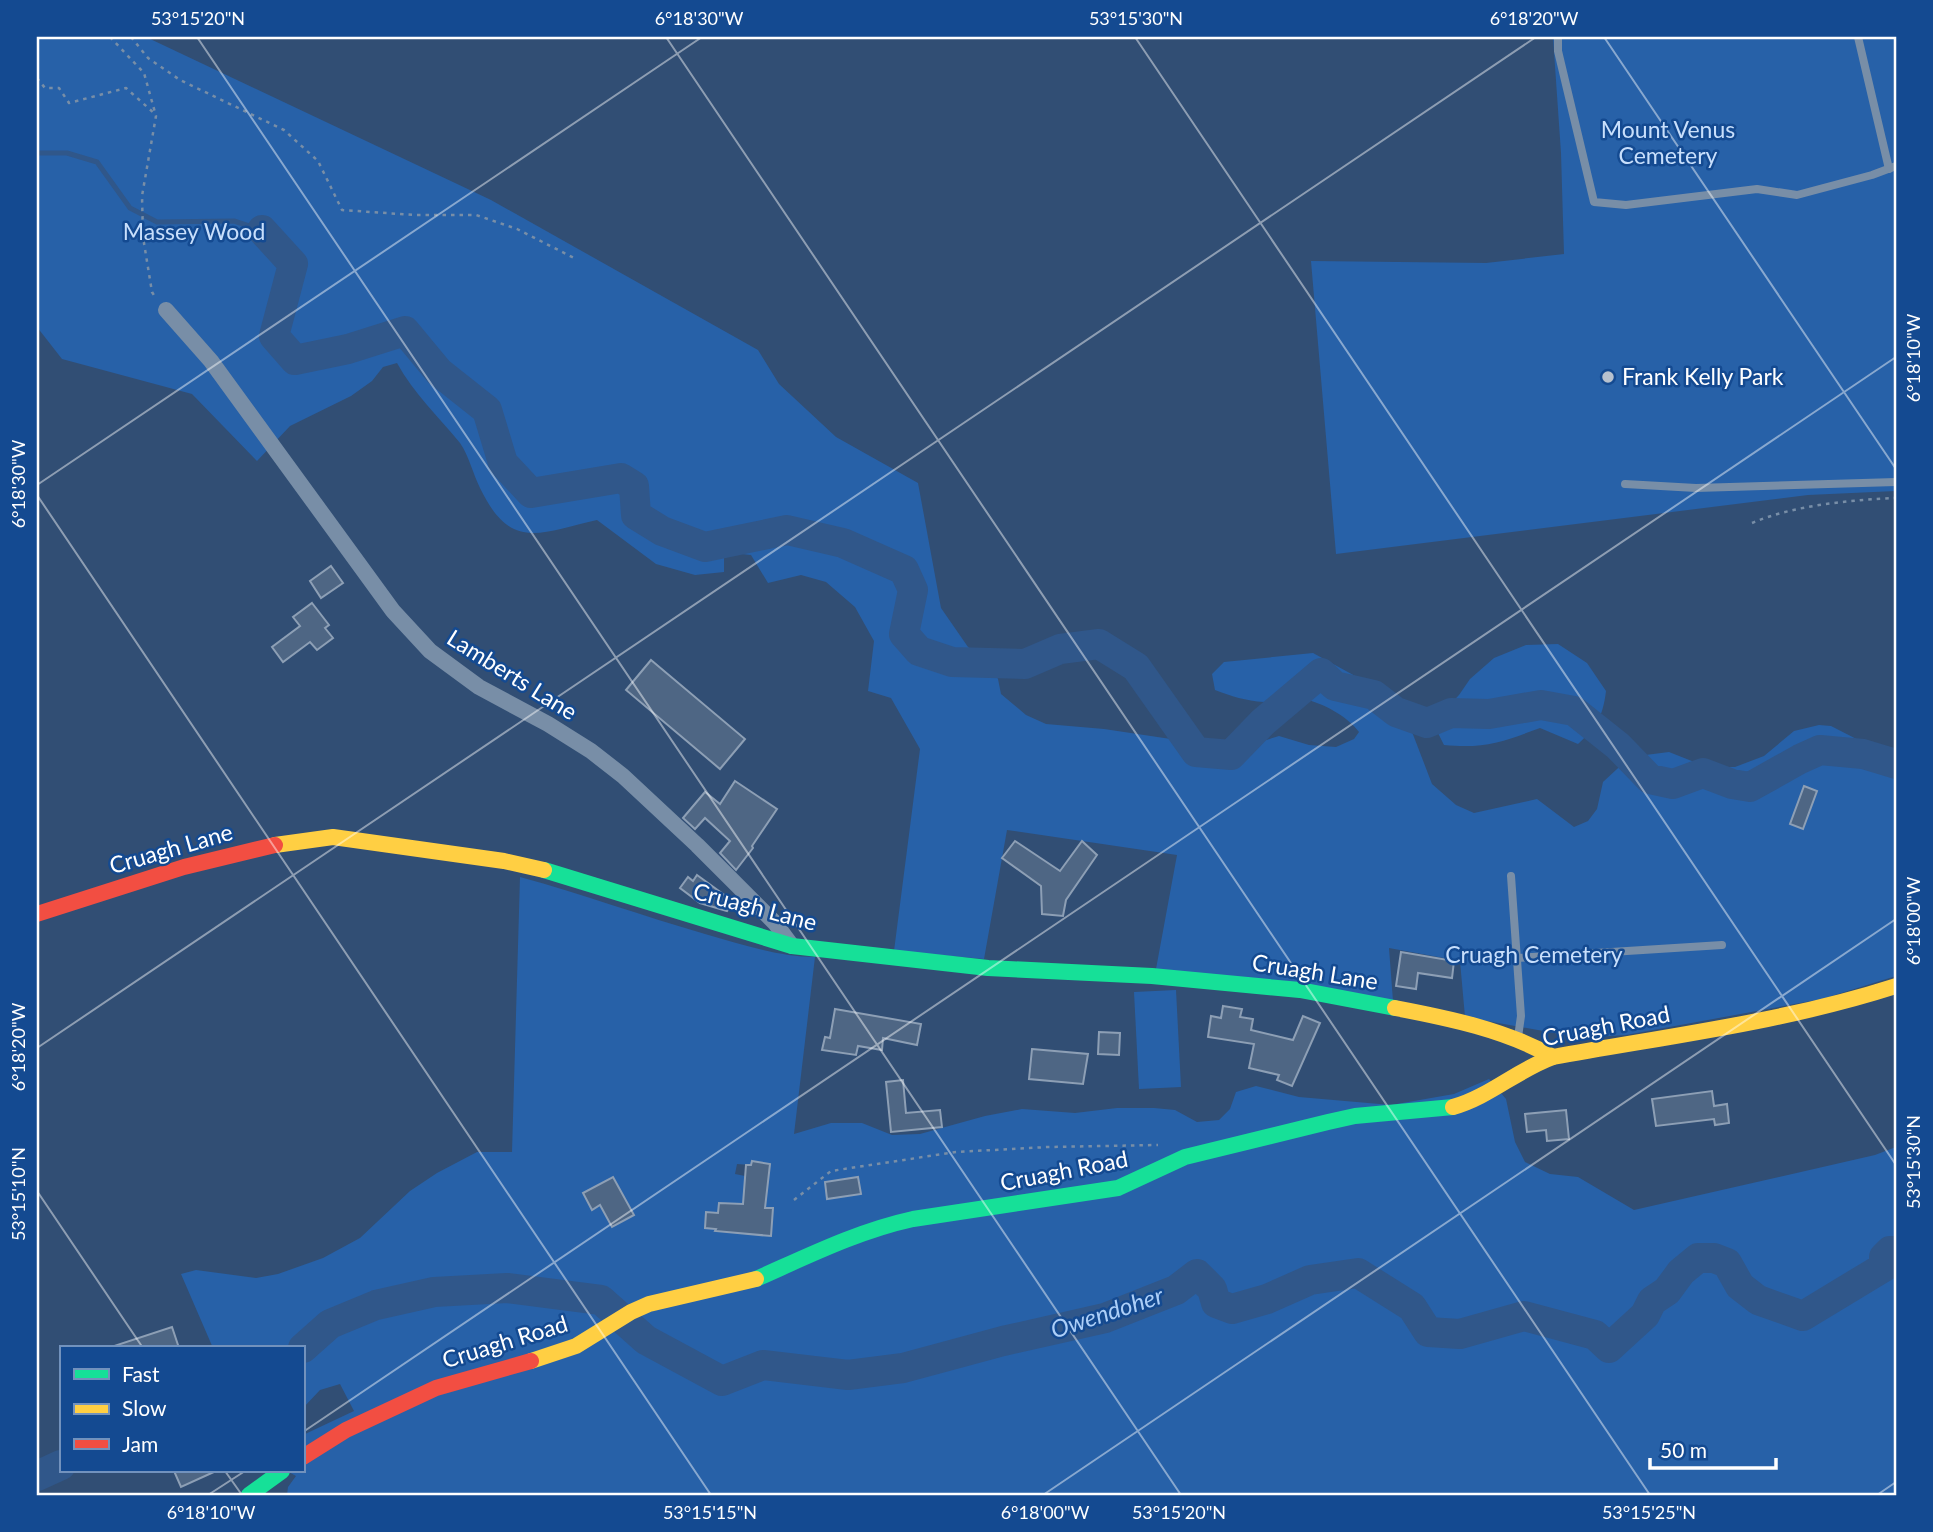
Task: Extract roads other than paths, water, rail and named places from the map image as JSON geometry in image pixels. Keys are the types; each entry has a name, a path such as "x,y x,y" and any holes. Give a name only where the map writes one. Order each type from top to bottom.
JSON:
{"main road":[{"name":"Cruagh Lane","path":"37,914 184,867 254,849 333,837 504,861 548,871 792,946 988,968 1152,976 1300,990 1431,1015 1529,1043 1553,1057"},
{"name":"Cruagh Road","path":"304,1456 346,1430 436,1388 554,1354 576,1346 649,1304 753,1280 845,1238 892,1224 1118,1188 1185,1157 1328,1122 1355,1116 1450,1108 1471,1102 1529,1066 1553,1057 1779,1019 1867,997 1896,986"},
{"path":"249,1495 281,1472"}],"street":[{"name":"Lamberts Lane","path":"166,310 211,361 393,611 430,652 479,687 548,724 591,751 623,776 775,923 792,946"}],"lane":[{"path":"1558,37 1558,51 1594,202 1626,205 1757,189 1797,195 1893,167 1858,37"},
{"path":"1626,484 1696,488 1896,482"},
{"path":"1511,876 1521,1016 1518,1040"},
{"path":"1517,958 1722,945"}],"waterway":[{"path":"37,153 67,153 97,162 130,208 157,222 234,221 262,230"},
{"path":"262,230 293,264 274,336 295,360 348,349 405,331 439,372 487,410 503,463 531,493 621,478 634,486 636,515 662,531 705,547 787,530 843,543 904,570 913,590 904,634 919,651 952,662 1025,664 1060,649 1099,644 1136,667 1196,752 1231,755 1263,722 1321,673 1335,686 1374,695 1396,712 1427,723 1451,713 1489,714 1541,705 1574,711 1618,746 1650,779 1673,784 1703,773 1732,784 1750,787 1820,750 1863,754 1896,764"},
{"name":"Owendoher","path":"304,1347 330,1324 376,1305 434,1292 507,1288 601,1300 646,1340 722,1381 763,1365 848,1375 903,1368 1003,1341 1105,1318 1176,1290 1197,1274 1212,1289 1216,1303 1232,1309 1267,1299 1310,1280 1358,1273 1412,1307 1428,1332 1460,1334 1524,1316 1595,1335 1609,1348 1645,1315 1652,1301 1667,1291 1681,1272 1698,1258 1714,1258 1727,1263 1740,1286 1758,1300 1803,1316 1884,1267 1884,1257 1890,1251 1896,1251"},
{"name":"Owendoher","path":"37,1476 60,1465"}],"place":[{"name":"Frank Kelly Park","path":"1608,377"}],"park label":[{"name":"Mount Venus Cemetery","path":"1668,143"},
{"name":"Massey Wood","path":"194,232"},
{"name":"Cruagh Cemetery","path":"1534,955"}]}
